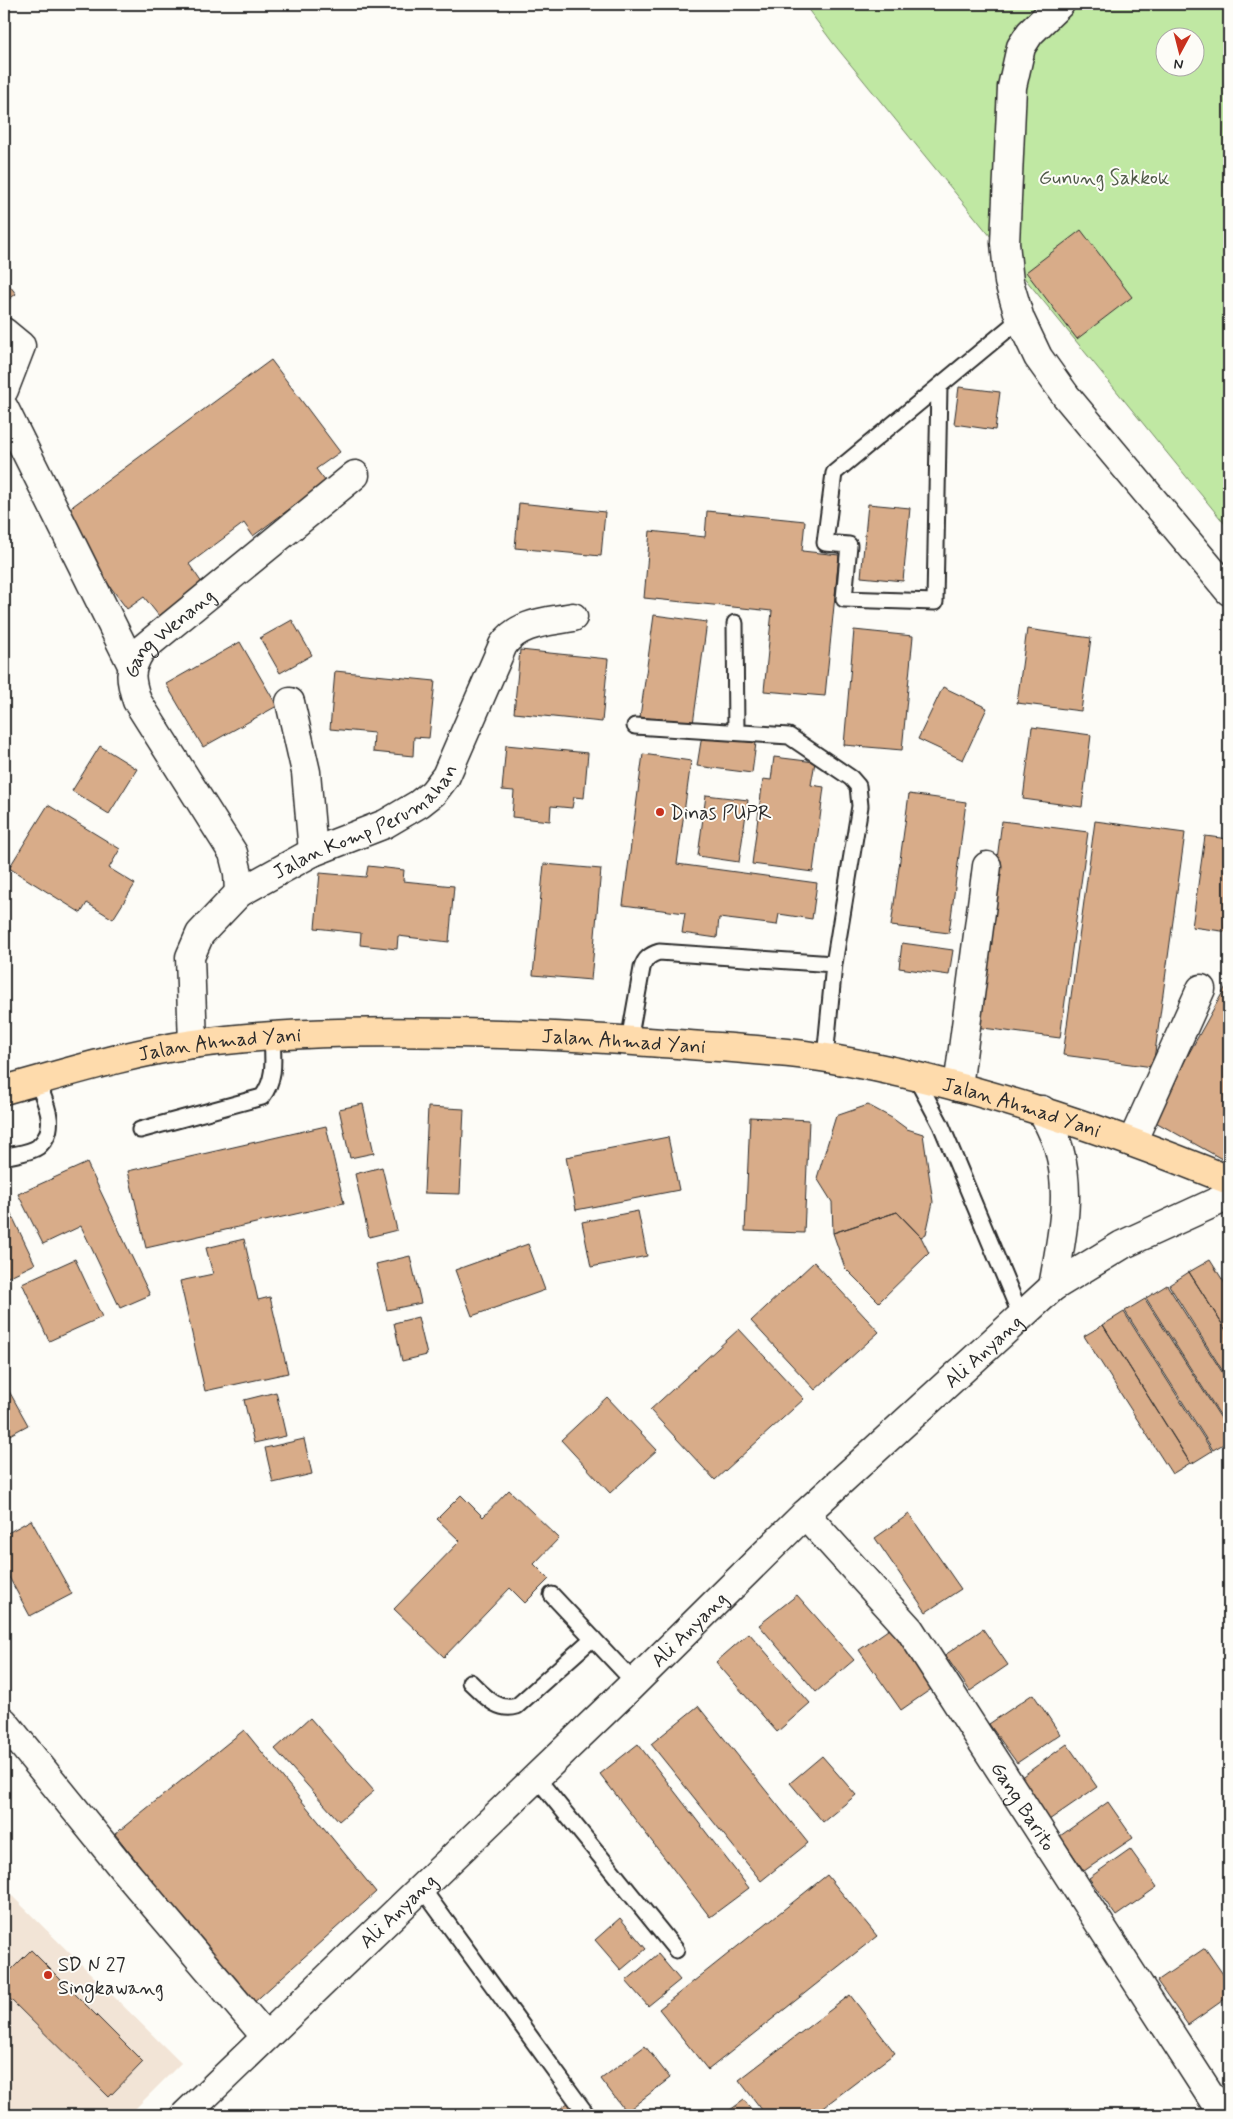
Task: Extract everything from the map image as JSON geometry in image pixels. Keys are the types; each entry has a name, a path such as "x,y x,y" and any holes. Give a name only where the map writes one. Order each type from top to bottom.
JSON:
{"main road":[{"name":"Jalan Ahmad Yani","path":"4,1090 129,1056 193,1044 272,1038 427,1032 558,1035 759,1050 825,1058 915,1076 1042,1110 1132,1142 1229,1180"}],"street":[{"path":"1060,4 1030,33 1021,47 1012,87 1005,243 1009,282 1020,319 1038,357 1066,396 1229,591"},
{"path":"4,332 21,346 4,390"},
{"path":"4,408 132,665"},
{"name":"Gang Wenang","path":"239,893 238,873 233,853 137,701 131,683 132,665 141,650 355,475"},
{"name":"Jalan Komp Perumahan","path":"193,1044 190,957 200,934 239,893 313,852 385,824 419,804 433,793 446,776 503,645 509,636 527,626 573,617"},
{"path":"290,702 306,772 313,852"},
{"path":"958,1087 987,866"},
{"path":"1132,1142 1201,989"},
{"path":"1042,1110 1059,1148 1066,1182 1066,1213 1053,1287"},
{"name":"Ali Anyang","path":"185,2115 536,1777 805,1514 1053,1287 1122,1244 1229,1196"},
{"name":"Gang Barito","path":"805,1514 910,1630 1223,2115"},
{"path":"4,1722 124,1870 266,2036"}],"lane":[{"path":"939,386 935,602 844,599 849,545 825,542 834,473 939,386 1020,319"},
{"path":"734,623 736,732"},
{"path":"635,726 789,736 851,778 858,786 860,806 834,964 825,1058"},
{"path":"629,1041 644,960 659,952 834,964"},
{"path":"140,1130 262,1096 269,1087 273,1072 272,1038"},
{"path":"915,1076 941,1125 1021,1316"},
{"path":"4,1157 37,1148 48,1134 50,1117 37,1081"},
{"path":"552,1595 634,1682"},
{"path":"470,1682 495,1704 508,1709 517,1706 593,1638"},
{"path":"536,1777 676,1950"},
{"path":"421,1887 588,2115"}],"shaded area":[{"name":"SD N 27 Singkawang","path":"4,1888 181,2063 129,2115 4,2115"}],"green space":[{"name":"Gunung Sakkok","path":"804,4 1229,4 1229,529 833,43"}],"building":[{"path":"1081,230 1132,297 1077,339 1026,272"},
{"path":"4,278 16,294 4,303"},
{"path":"271,360 340,452 316,469 326,482 253,536 244,523 189,564 202,583 159,616 144,597 127,609 58,517"},
{"path":"959,387 1000,392 995,430 954,424"},
{"path":"519,503 605,512 601,556 515,548"},
{"path":"868,504 910,508 903,581 861,577"},
{"path":"707,511 805,521 802,551 839,555 825,696 764,691 772,611 644,598 650,531 705,537"},
{"path":"654,615 707,622 693,724 640,717"},
{"path":"292,620 312,655 280,673 260,638"},
{"path":"1027,629 1091,638 1081,711 1017,703"},
{"path":"854,630 913,636 902,750 844,745"},
{"path":"240,642 277,706 203,747 166,684"},
{"path":"520,650 608,659 602,722 514,713"},
{"path":"335,671 435,681 429,738 414,737 413,756 373,752 374,733 330,729"},
{"path":"943,687 987,708 963,760 918,739"},
{"path":"1032,727 1091,735 1082,807 1023,799"},
{"path":"702,735 756,743 752,773 697,766"},
{"path":"506,745 588,753 584,798 574,797 572,808 551,806 550,821 512,817 514,791 502,790"},
{"path":"100,746 137,769 109,814 72,791"},
{"name":"Dinas PUPR","path":"643,754 691,761 677,864 817,883 812,919 779,914 777,925 719,918 717,938 682,933 685,913 623,905"},
{"path":"774,757 815,762 811,785 824,787 813,872 752,864 763,779 771,780"},
{"path":"909,794 966,802 949,933 891,926"},
{"path":"706,795 748,800 739,862 698,856"},
{"path":"48,805 120,849 109,868 135,884 113,919 87,903 81,913 9,868"},
{"path":"1002,821 1088,832 1060,1038 975,1027"},
{"path":"1095,821 1185,833 1153,1067 1063,1055"},
{"path":"1205,836 1229,839 1229,932 1192,927"},
{"path":"544,864 601,869 591,980 533,975"},
{"path":"368,866 404,870 403,881 454,886 449,942 398,936 397,949 360,945 361,933 315,928 320,873 366,877"},
{"path":"902,943 953,950 949,975 899,968"},
{"path":"1229,981 1229,1163 1152,1120"},
{"path":"363,1104 374,1153 350,1158 339,1109"},
{"path":"868,1105 892,1118 907,1129 923,1134 933,1202 926,1234 921,1237 897,1212 833,1233 832,1202 817,1178 836,1116"},
{"path":"428,1107 464,1109 460,1194 424,1193"},
{"path":"750,1117 809,1120 804,1233 745,1231"},
{"path":"326,1126 344,1203 146,1248 128,1171"},
{"path":"668,1137 679,1190 576,1210 566,1157"},
{"path":"87,1163 150,1295 120,1308 81,1226 43,1244 18,1194"},
{"path":"382,1167 397,1230 369,1237 355,1174"},
{"path":"4,1199 35,1264 4,1279"},
{"path":"638,1211 647,1256 591,1267 582,1222"},
{"path":"897,1212 921,1237 929,1253 879,1302 845,1268 833,1233"},
{"path":"244,1239 258,1300 270,1297 288,1373 205,1391 180,1281 213,1274 206,1248"},
{"path":"528,1244 545,1290 472,1316 455,1270"},
{"path":"410,1256 421,1303 387,1310 376,1264"},
{"path":"75,1259 102,1317 49,1341 22,1283"},
{"path":"1210,1260 1229,1290 1229,1335 1189,1272"},
{"path":"814,1262 879,1332 815,1390 751,1321"},
{"path":"1189,1272 1229,1335 1229,1381 1169,1285"},
{"path":"1167,1285 1229,1383 1229,1429 1146,1298"},
{"path":"1145,1299 1229,1431 1229,1441 1213,1450 1125,1311"},
{"path":"1124,1312 1212,1451 1191,1464 1103,1325"},
{"path":"418,1317 427,1355 402,1361 394,1323"},
{"path":"1103,1325 1190,1463 1172,1474 1084,1336"},
{"path":"739,1329 804,1399 715,1480 650,1410"},
{"path":"4,1384 28,1425 4,1438"},
{"path":"276,1392 286,1436 254,1443 244,1400"},
{"path":"607,1397 657,1450 610,1493 561,1440"},
{"path":"304,1439 312,1474 273,1483 265,1448"},
{"path":"509,1490 559,1538 534,1564 549,1579 525,1603 510,1588 444,1657 394,1609 460,1541 437,1519 461,1495 483,1517"},
{"path":"909,1514 961,1589 926,1612 875,1538"},
{"path":"31,1520 72,1594 30,1616 4,1568 4,1535"},
{"path":"797,1595 854,1660 816,1692 759,1625"},
{"path":"898,1623 940,1683 901,1710 859,1650"},
{"path":"983,1629 1008,1665 970,1691 945,1655"},
{"path":"749,1633 810,1703 777,1732 716,1662"},
{"path":"1033,1694 1060,1734 1017,1763 989,1724"},
{"path":"698,1706 808,1843 761,1881 651,1744"},
{"path":"310,1718 374,1791 339,1821 275,1749"},
{"path":"244,1730 376,1892 250,2006 115,1834"},
{"path":"638,1744 749,1888 710,1917 600,1774"},
{"path":"1067,1744 1097,1787 1049,1820 1020,1778"},
{"path":"822,1756 856,1795 823,1822 790,1783"},
{"path":"1108,1802 1133,1838 1084,1871 1060,1836"},
{"path":"1130,1849 1157,1887 1116,1916 1089,1878"},
{"path":"827,1875 877,1936 708,2070 659,2009"},
{"path":"620,1918 646,1949 621,1970 595,1940"},
{"path":"1205,1948 1229,1983 1229,1996 1188,2025 1157,1981"},
{"path":"31,1950 143,2062 109,2097 4,1993 4,1977"},
{"path":"658,1954 680,1980 648,2006 626,1981"},
{"path":"850,1995 895,2053 813,2115 766,2115 739,2080"},
{"path":"645,2046 670,2078 626,2112 601,2079"},
{"path":"744,2100 756,2115 723,2115"},
{"path":"569,2102 579,2115 552,2115"}],"place":[{"name":"Dinas PUPR","path":"660,812"},
{"name":"SD N 27 Singkawang","path":"48,1975"}]}
